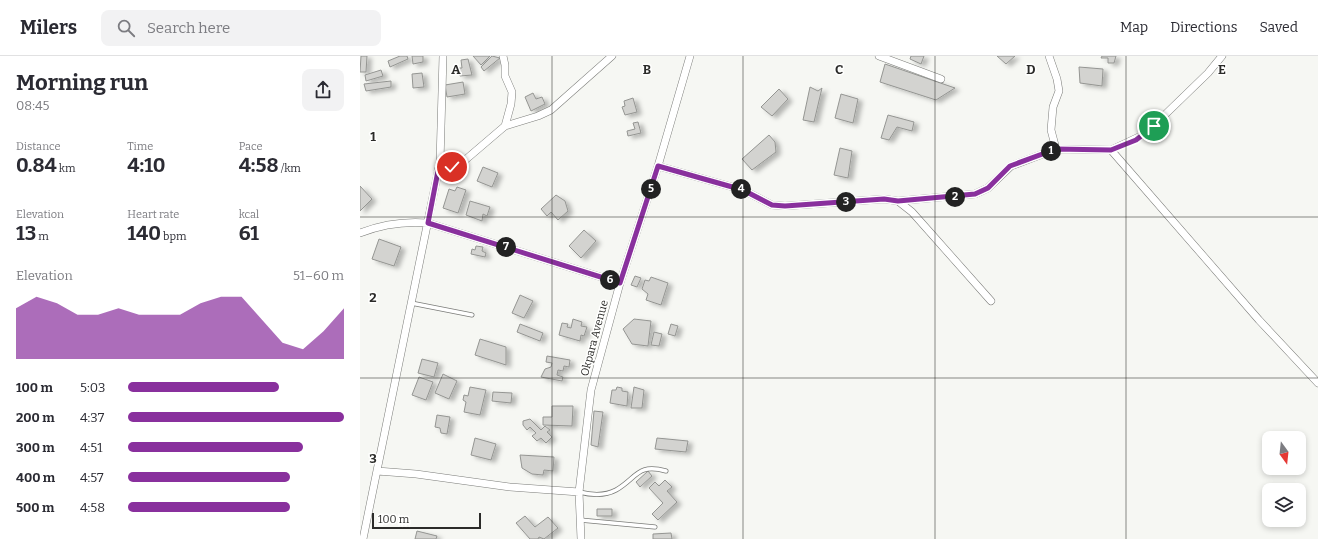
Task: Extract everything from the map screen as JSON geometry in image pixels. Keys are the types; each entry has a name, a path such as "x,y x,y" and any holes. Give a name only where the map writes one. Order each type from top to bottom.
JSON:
{"street":[{"path":"363,539 438,171 444,56"},
{"path":"503,56 505,76 512,92 511,104 505,126"},
{"path":"438,171 452,167 464,161 505,126 538,116 551,110 612,56"},
{"name":"Okpara Avenue","path":"581,539 579,492 591,390 620,283 658,166 690,56"},
{"path":"879,56 941,79"},
{"path":"1049,56 1057,79 1059,91 1053,106 1051,130 1056,149"},
{"path":"658,166 743,190 772,205 785,206 884,199 898,201 975,194 988,188 1010,166 1056,149 1111,150 1136,140 1145,134 1208,73 1222,56"},
{"path":"1111,150 1259,320 1318,383"},
{"path":"898,201 912,212 991,301"},
{"path":"360,233 376,227 396,223 428,223 620,283"},
{"path":"377,471 416,474 510,487 579,492"}],"lane":[{"path":"412,303 472,315"},
{"path":"579,492 592,495 607,493 616,490 638,472 652,468 666,471"},
{"path":"580,520 655,527"}],"building":[{"path":"361,56 367,56 366,72 360,72"},
{"path":"400,56 407,56 408,59 390,67 388,61"},
{"path":"412,56 423,56 423,62 413,64"},
{"path":"473,56 490,56 481,65"},
{"path":"492,56 500,58 484,71 481,67"},
{"path":"911,56 924,56 921,64 910,59"},
{"path":"997,56 1015,56 1006,64"},
{"path":"1102,56 1116,56 1114,63 1108,63 1108,58 1101,58"},
{"path":"468,59 472,75 460,76 459,68 462,68 461,60"},
{"path":"885,64 955,88 936,100 880,82"},
{"path":"1079,67 1103,69 1102,86 1080,83"},
{"path":"381,70 383,76 366,81 365,75"},
{"path":"422,73 424,87 413,88 412,74"},
{"path":"391,81 391,87 366,91 364,84"},
{"path":"463,82 465,94 447,97 445,85"},
{"path":"810,87 818,91 822,88 814,122 803,120"},
{"path":"779,89 788,99 772,116 761,107"},
{"path":"533,93 536,99 542,97 545,104 531,111 525,97"},
{"path":"841,94 858,99 853,123 835,118"},
{"path":"633,98 637,112 625,115 622,107 625,106 624,101"},
{"path":"888,115 914,122 912,131 897,127 889,140 881,138"},
{"path":"638,122 641,133 628,136 627,131 635,129 633,123"},
{"path":"769,135 775,142 776,152 752,170 742,159"},
{"path":"840,148 852,151 848,178 834,175"},
{"path":"483,167 498,173 492,187 477,181"},
{"path":"360,186 372,199 360,211"},
{"path":"457,187 466,190 458,213 443,208 449,189 455,191"},
{"path":"556,195 565,201 568,211 558,220 551,212 547,216 541,209"},
{"path":"470,201 490,207 487,216 483,214 482,221 466,215"},
{"path":"584,230 596,241 581,258 569,246"},
{"path":"379,239 401,247 394,266 372,259"},
{"path":"476,246 483,247 482,251 486,253 485,257 471,254 472,249 475,250"},
{"path":"635,276 641,278 637,287 631,285"},
{"path":"651,277 668,283 661,305 646,300 648,294 642,289 645,280 649,281"},
{"path":"520,295 533,301 524,318 512,313"},
{"path":"573,319 582,322 581,326 587,327 584,336 581,335 580,341 559,335 562,323 568,324 567,327 571,328"},
{"path":"634,319 651,321 648,346 632,344 623,329"},
{"path":"520,324 543,333 540,341 517,332"},
{"path":"671,324 678,326 675,336 668,334"},
{"path":"654,332 662,334 659,346 651,345"},
{"path":"480,339 506,347 506,365 475,355"},
{"path":"547,356 570,360 569,367 564,366 563,371 558,370 557,375 563,377 562,381 541,377 545,369 551,367 552,363 546,362"},
{"path":"422,359 438,363 434,377 418,373"},
{"path":"443,374 457,381 449,399 435,393"},
{"path":"419,377 433,382 426,400 412,395"},
{"path":"470,387 486,390 480,415 464,412 466,402 463,400 464,395 468,396"},
{"path":"617,387 622,388 622,391 628,392 627,406 610,403 612,390 616,390"},
{"path":"634,387 644,390 642,408 631,408"},
{"path":"493,392 512,393 511,403 492,401"},
{"path":"552,406 573,406 572,426 543,425 543,417 552,417"},
{"path":"594,411 603,412 598,447 591,445"},
{"path":"437,415 450,417 447,434 441,433 440,428 435,427"},
{"path":"530,419 541,430 545,426 550,430 547,432 552,437 546,443 541,438 537,441 532,436 536,433 530,427 527,430 523,425 523,421"},
{"path":"475,438 496,444 491,460 471,455"},
{"path":"657,438 688,441 686,452 655,449"},
{"path":"520,455 554,457 553,471 544,470 543,475 532,474 522,468"},
{"path":"648,471 652,476 640,487 636,482"},
{"path":"665,480 672,487 667,491 677,502 658,520 652,514 663,503 649,488 655,482 659,486"},
{"path":"597,509 612,509 612,516 597,516"},
{"path":"525,516 535,527 548,517 558,528 544,539 539,537 538,539 530,539 516,523"},
{"path":"417,531 437,536 436,539 415,539"},
{"path":"671,533 672,539 653,539 653,534"}],"route":[{"path":"452,167 438,171 428,223 620,283 658,166 743,190 759,200 772,205 785,206 884,199 898,201 923,198 956,197 975,194 988,188 995,179 1010,166 1056,149 1111,150 1136,140 1154,126"}]}
